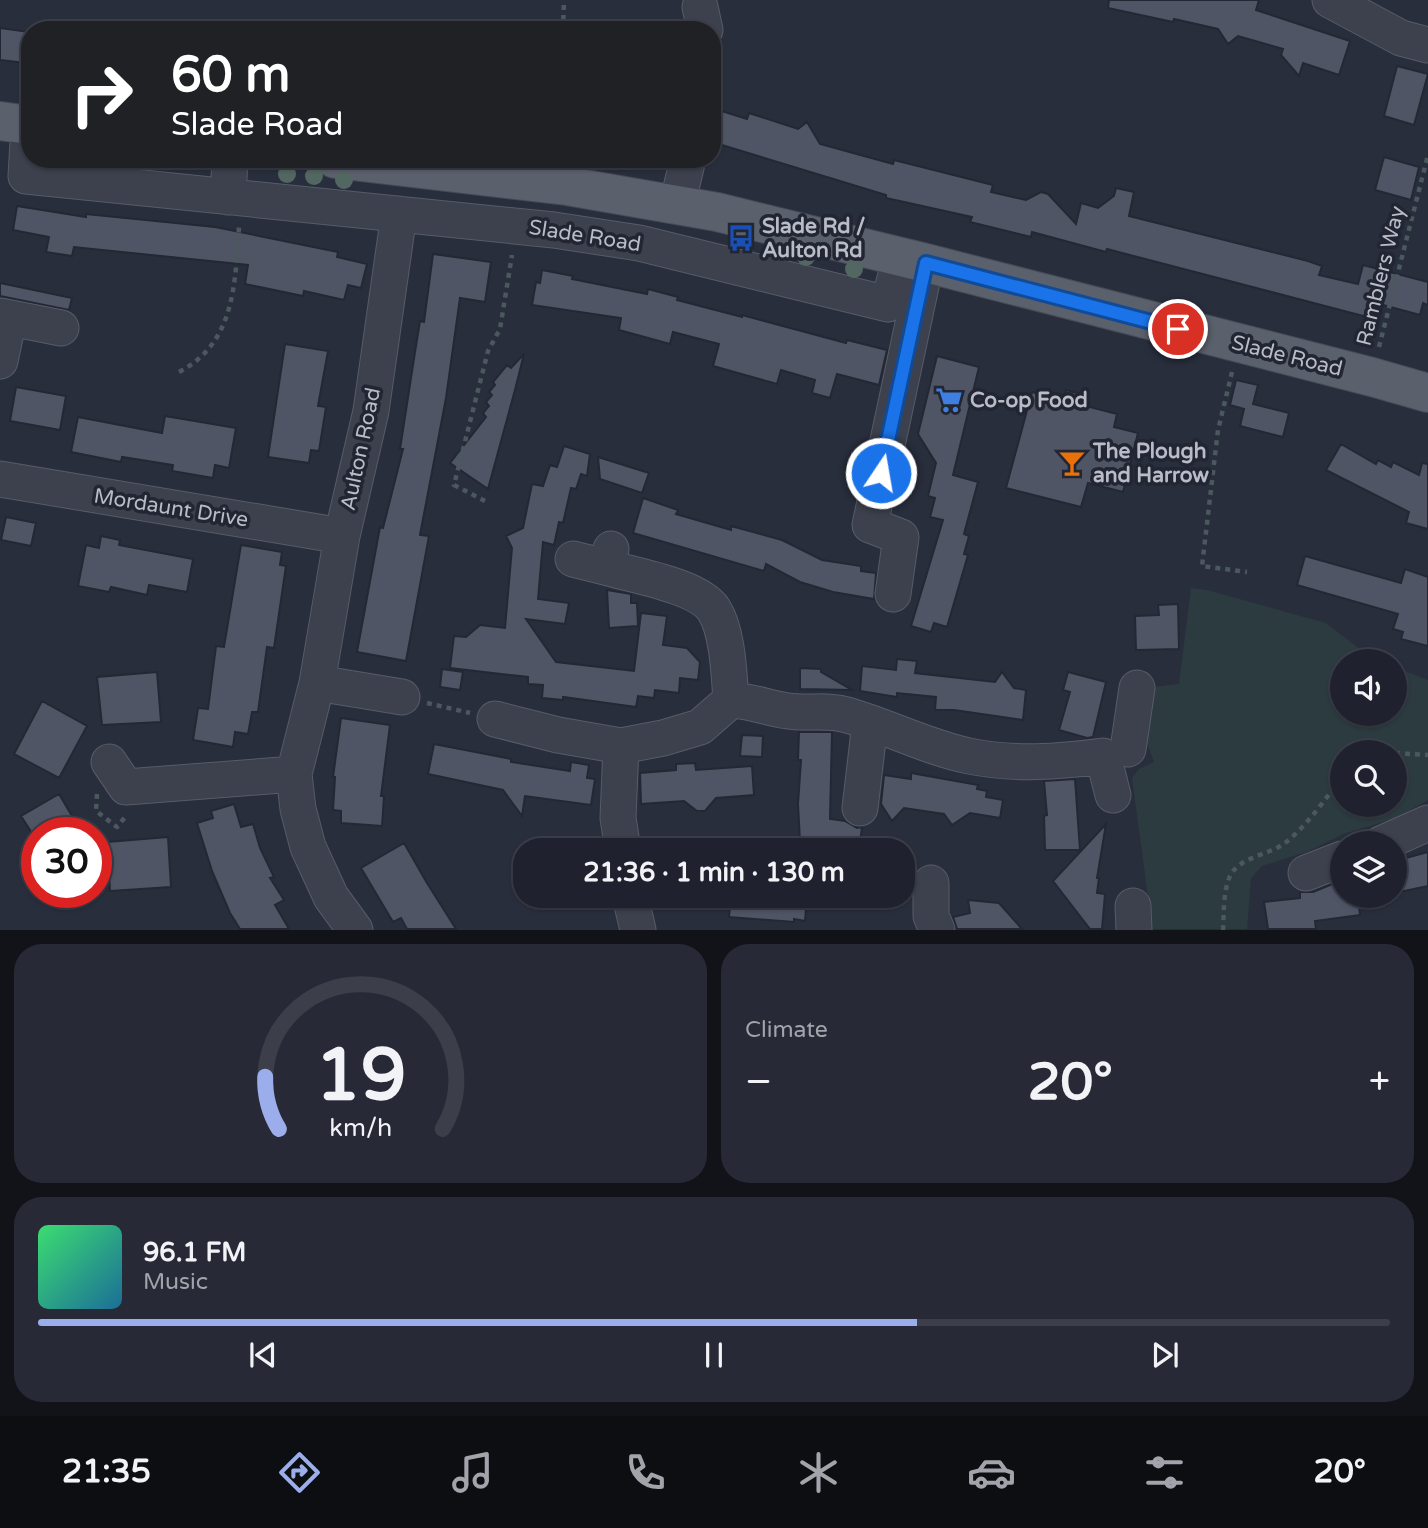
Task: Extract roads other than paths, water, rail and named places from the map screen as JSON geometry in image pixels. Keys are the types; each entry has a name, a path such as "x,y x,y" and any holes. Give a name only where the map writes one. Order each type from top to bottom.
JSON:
{"main road":[{"name":"Slade Road","path":"0,121 21,124"},
{"name":"Slade Road","path":"451,168 567,177 681,174 717,212 1428,393"}],"street":[{"path":"1330,0 1401,38 1428,45"},
{"name":"Slade Road","path":"27,168 26,177 517,226 639,243 888,304 914,260"},
{"path":"231,168 234,198"},
{"path":"554,230 567,177"},
{"name":"Aulton Road","path":"355,929 331,897 308,847 298,809 294,774 317,683 342,536 371,411 399,214"},
{"path":"893,594 901,537 870,525 914,260"},
{"path":"0,361 4,317 61,328"},
{"name":"Mordaunt Drive","path":"0,479 342,536"},
{"path":"596,558 690,592 714,610 722,631 731,700"},
{"path":"317,683 402,698"},
{"path":"1113,795 1137,688"},
{"path":"495,719 558,735 621,746 700,727 731,700 750,701 788,711 846,714 927,745 971,756 1012,762 1046,762 1122,751"},
{"path":"860,808 870,723"},
{"path":"621,746 618,818 621,838"},
{"path":"114,791 294,774"},
{"path":"1407,832 1428,823"},
{"path":"1306,873 1330,864"},
{"path":"931,883 932,916 937,929"},
{"path":"633,908 638,929"}],"place":[{"name":"Slade Rd / Aulton Rd","path":"741,238"},
{"name":"Co-op Food","path":"949,400"},
{"name":"The Plough and Harrow","path":"1072,463"}]}
